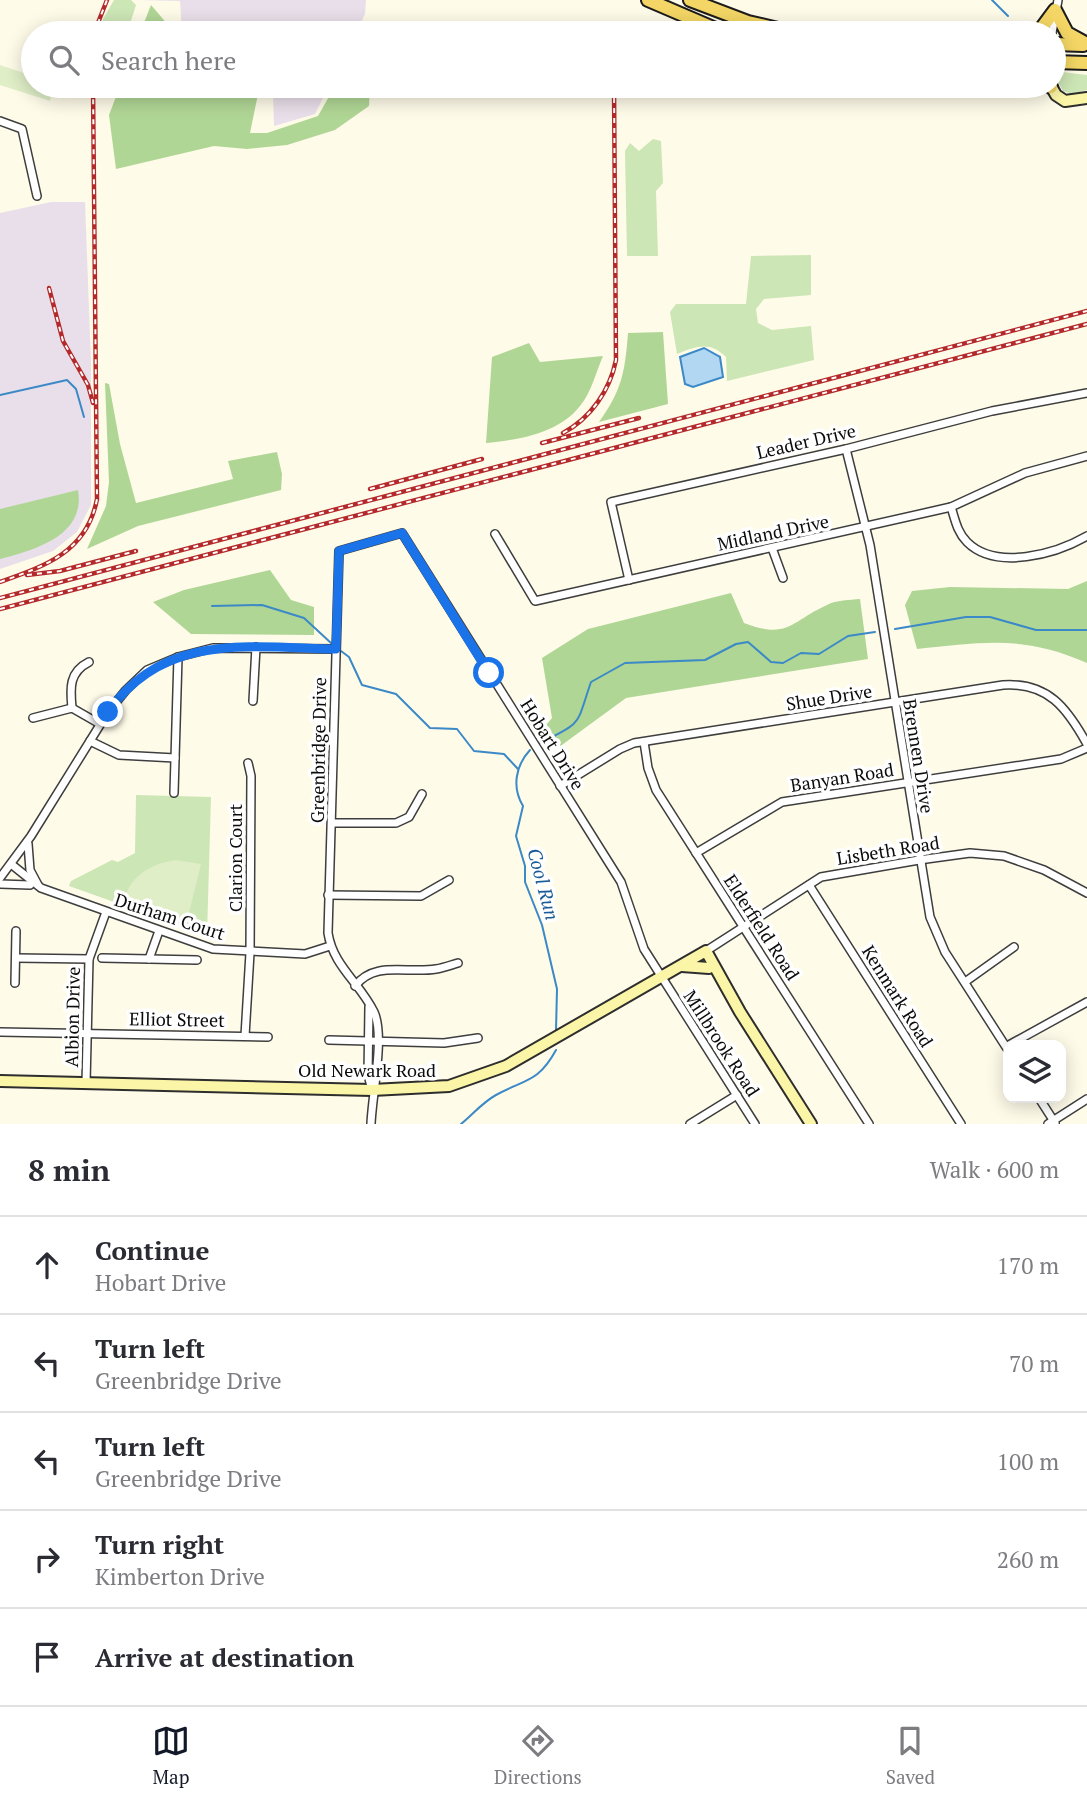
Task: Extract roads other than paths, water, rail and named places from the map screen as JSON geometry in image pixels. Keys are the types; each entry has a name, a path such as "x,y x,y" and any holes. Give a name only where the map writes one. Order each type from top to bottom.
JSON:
{"main road":[{"path":"648,0 697,21"},
{"path":"690,0 745,21"},
{"path":"1046,21 1056,5"},
{"path":"1066,30 1087,45"},
{"path":"1066,44 1087,45"},
{"path":"1066,62 1087,63"}],"street":[{"path":"1062,98 1065,101 1087,98"},
{"path":"0,121 22,129 37,196"},
{"name":"Leader Drive","path":"629,580 611,502 846,449 992,411 1087,393"},
{"name":"Brennen Drive","path":"846,449 866,528 919,860 934,929 1003,1040"},
{"name":"Midland Drive","path":"495,534 535,601 866,528 951,506 1025,474 1087,456"},
{"path":"951,506 961,535 986,554 1002,556 1043,553 1071,545 1087,536"},
{"name":"Greenbridge Drive","path":"371,1124 372,1090 376,1079 373,1041 378,1023 369,1003 330,946 328,895 339,551 402,533"},
{"name":"Hobart Drive","path":"402,533 626,892 638,936 662,978"},
{"path":"772,548 783,578"},
{"path":"253,701 256,647"},
{"path":"41,888 0,881 29,840 100,724 115,702 138,678 178,657 212,648 336,649"},
{"path":"173,793 178,657"},
{"path":"72,708 72,679 77,669 89,662"},
{"name":"Shue Drive","path":"560,786 620,749 644,742 1003,685 1033,688 1060,702 1087,746"},
{"path":"33,718 72,708 100,724"},
{"path":"90,741 119,755 175,758"},
{"name":"Elderfield Road","path":"644,742 648,768 656,790 869,1124"},
{"name":"Banyan Road","path":"696,853 775,804 1061,759 1087,746"},
{"name":"Clarion Court","path":"245,1036 250,953 251,776 248,763"},
{"path":"332,823 396,822 409,817 422,794"},
{"path":"29,840 30,870 41,888"},
{"name":"Lisbeth Road","path":"703,952 809,885 834,873 970,853 1004,856 1044,870 1087,893"},
{"path":"0,870 10,864"},
{"name":"Durham Court","path":"10,864 41,888 213,949 305,954 330,946"},
{"path":"328,895 421,896 449,880"},
{"name":"Kenmark Road","path":"809,885 961,1124"},
{"name":"Albion Drive","path":"86,1083 89,958 106,912"},
{"path":"15,983 16,931"},
{"path":"149,959 159,931"},
{"path":"965,982 1014,947"},
{"path":"703,952 709,968 740,1012"},
{"path":"703,952 811,1124"},
{"name":"Old Newark Road","path":"0,1081 429,1089 481,1077 506,1066 703,952"},
{"path":"16,958 89,958"},
{"path":"102,958 197,960"},
{"path":"355,986 360,979 377,971 435,970 458,963"},
{"path":"682,966 709,968"},
{"name":"Millbrook Road","path":"662,978 755,1124"},
{"path":"1020,1040 1087,1002"},
{"name":"Elliot Street","path":"0,1032 268,1037"},
{"path":"329,1040 444,1043 478,1038"},
{"path":"690,1124 737,1095"},
{"path":"1042,1103 1052,1123 1087,1099"}],"water":[{"path":"704,348 720,357 723,377 693,387 685,384 680,357"}],"waterway":[{"path":"992,0 1008,16"},
{"path":"0,395 67,380 76,389 84,417"},
{"path":"212,606 262,605 304,618 331,643"},
{"name":"Cool Run","path":"895,629 966,617 990,617 1036,630 1087,630"},
{"name":"Cool Run","path":"540,743 572,726 580,715 591,682 625,663 705,660 736,644 748,642 771,662 783,663 801,653 819,654 848,636 875,632"},
{"path":"341,651 349,657 362,685 396,694 430,728 457,729 474,751 504,754 518,769"},
{"name":"Cool Run","path":"530,750 518,770 516,785 523,806 516,836 525,866 525,882 542,925 557,989 556,1030"},
{"name":"Cool Run","path":"461,1124 491,1098 537,1075 556,1050"}],"railway":[{"path":"99,21 107,0"},
{"path":"0,582 48,563 74,544 92,517 97,499 93,98"},
{"path":"563,433 573,427 598,402 609,382 616,360 614,98"},
{"path":"49,288 63,341 88,385 93,403"},
{"path":"0,598 1087,311"},
{"path":"0,609 1087,324"},
{"path":"542,443 639,418"},
{"path":"370,489 482,459"},
{"path":"27,575 60,571 136,551"}]}
